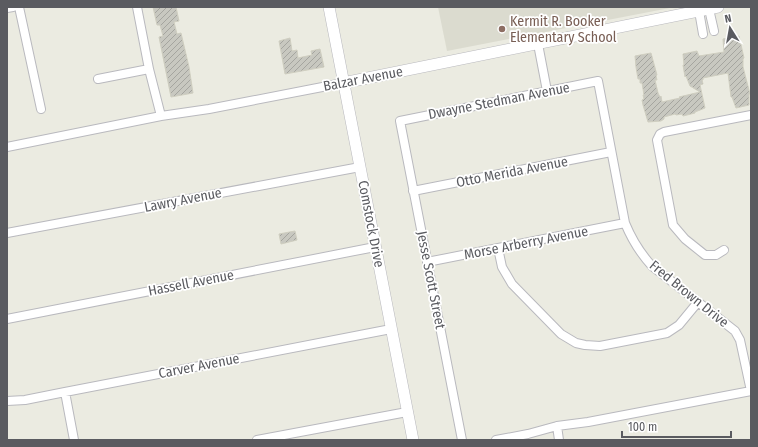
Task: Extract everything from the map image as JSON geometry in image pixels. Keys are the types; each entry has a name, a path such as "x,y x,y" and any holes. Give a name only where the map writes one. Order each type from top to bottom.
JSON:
{"street":[{"path":"7,8 13,7"},
{"path":"19,7 41,109"},
{"path":"136,7 161,116"},
{"name":"Comstock Drive","path":"329,7 413,440"},
{"path":"709,9 714,32"},
{"path":"703,34 709,9"},
{"name":"Balzar Avenue","path":"7,147 161,116 209,109 343,83 709,9"},
{"path":"538,44 547,92"},
{"path":"98,79 149,69"},
{"name":"Dwayne Stedman Avenue","path":"400,120 598,82"},
{"name":"Fred Brown Drive","path":"598,82 625,223 630,237 642,256 652,266 735,331 740,340 751,391"},
{"path":"724,250 716,255 705,255 685,239 673,225 657,140 660,134 664,132 751,115"},
{"name":"Jesse Scott Street","path":"400,120 462,440"},
{"name":"Otto Merida Avenue","path":"414,192 611,152"},
{"name":"Lawry Avenue","path":"7,233 360,167"},
{"name":"Morse Arberry Avenue","path":"427,262 625,223"},
{"name":"Hassell Avenue","path":"7,318 376,247"},
{"path":"498,248 502,267 512,284 561,334 576,343 585,346 600,346 667,333 679,325 698,302"},
{"name":"Carver Avenue","path":"7,401 25,400 391,329"},
{"path":"496,440 528,434 557,426 588,422 751,391"},
{"path":"65,392 74,440"},
{"path":"257,440 407,412"},
{"path":"557,426 559,440"}],"shaded area":[{"name":"Kermit R. Booker Elementary School","path":"438,7 675,7 447,51"}],"building":[{"path":"153,7 176,7 179,21 174,22 177,34 181,33 193,93 171,97 159,37 163,36 160,25 157,25"},
{"path":"739,36 744,58 743,67 750,94 749,105 736,108 731,97 728,73 703,78 703,84 700,85 705,108 695,113 683,116 682,114 675,114 664,117 661,121 648,122 642,100 644,99 644,95 642,83 640,83 640,79 638,79 635,56 651,53 657,75 657,80 655,80 662,102 700,92 690,86 686,76 685,77 683,54 697,51 699,56 724,52 723,39"},
{"path":"290,38 292,51 297,50 298,58 312,55 311,51 320,49 324,67 285,74 279,41"},
{"path":"295,231 297,240 281,244 279,234"}],"place":[{"name":"Kermit R. Booker Elementary School","path":"502,29"}]}
